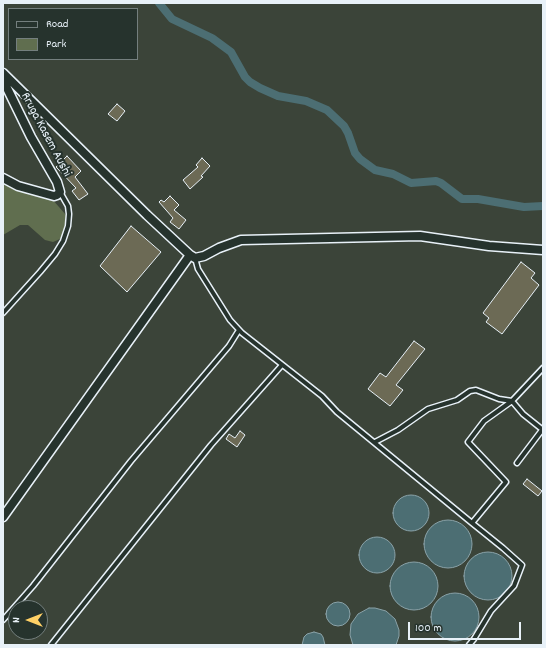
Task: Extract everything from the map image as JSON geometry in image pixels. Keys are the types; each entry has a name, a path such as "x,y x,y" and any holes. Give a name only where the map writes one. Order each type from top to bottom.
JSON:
{"street":[{"path":"3,73 147,215 192,256 204,256 219,248 241,240 420,236 489,246 543,250"},
{"name":"Rruga Kasem Aushi","path":"3,76 7,88 31,137 57,182 60,192 54,196 18,186 3,178"},
{"path":"3,518 192,256"}],"lane":[{"path":"3,313 40,272 55,254 63,241 68,226 69,214 68,206 60,192"},
{"path":"192,256 198,269 230,320 239,330 322,396 337,412 522,565 514,586 491,611 469,645"},
{"path":"3,620 33,586 131,461 229,346 239,330"},
{"path":"51,645 210,445 282,365"},
{"path":"472,523 506,482 468,442 484,421 512,401 543,368"},
{"path":"375,442 398,430 428,409 457,400 470,391 476,390 499,399 512,401 523,414 543,430 517,463"}],"green space":[{"path":"3,183 52,199 66,215 64,232 60,239 53,242 45,240 28,225 20,225 3,235"}],"water":[{"path":"415,495 424,500 428,506 428,520 424,526 415,531 407,531 398,526 394,520 393,509 398,500 404,496"},
{"path":"443,520 453,520 462,524 468,530 471,535 471,553 462,564 453,568 443,568 434,564 428,558 424,549 424,539 428,530 434,524"},
{"path":"381,537 390,542 394,548 394,562 390,568 381,573 373,573 364,568 360,562 359,551 364,542 370,538"},
{"path":"483,552 493,552 502,556 508,562 511,567 511,585 502,596 493,600 483,600 474,596 468,590 464,581 464,571 468,562 474,556"},
{"path":"409,562 419,562 428,566 434,572 437,577 437,595 428,606 419,610 409,610 400,606 394,600 390,591 390,581 394,572 400,566"},
{"path":"450,593 460,593 469,597 475,603 478,608 478,626 469,637 460,641 450,641 441,637 435,631 431,622 431,612 435,603 441,597"},
{"path":"338,602 343,603 349,609 349,619 343,625 338,626 333,625 327,619 326,614 327,609 333,603"},
{"path":"369,608 386,611 395,619 399,630 396,645 353,645 350,635 351,624 358,614"},
{"path":"314,632 321,634 325,645 302,645 304,637 307,634"}],"building":[{"path":"117,104 125,111 117,121 108,114"},
{"path":"67,156 81,171 75,177 88,194 79,200 72,191 76,188 56,167"},
{"path":"202,158 210,166 201,176 203,177 190,189 183,180 198,167 196,165"},
{"path":"170,196 179,205 174,210 186,220 179,229 170,222 173,218 159,202 161,200 164,202"},
{"path":"131,226 161,252 127,292 100,266"},
{"path":"521,262 535,273 531,278 539,285 502,334 486,322 489,318 483,313"},
{"path":"414,341 425,349 396,385 403,390 390,406 368,389 380,373 386,377"},
{"path":"240,431 245,435 237,447 226,439 229,434 235,438"},
{"path":"527,479 542,491 538,496 523,484"}],"waterway":[{"path":"159,3 172,19 212,38 231,52 245,77 250,82 278,96 306,101 327,110 344,126 355,153 360,159 375,170 393,174 411,183 436,181 441,183 462,199 478,199 524,207 543,206"}]}
